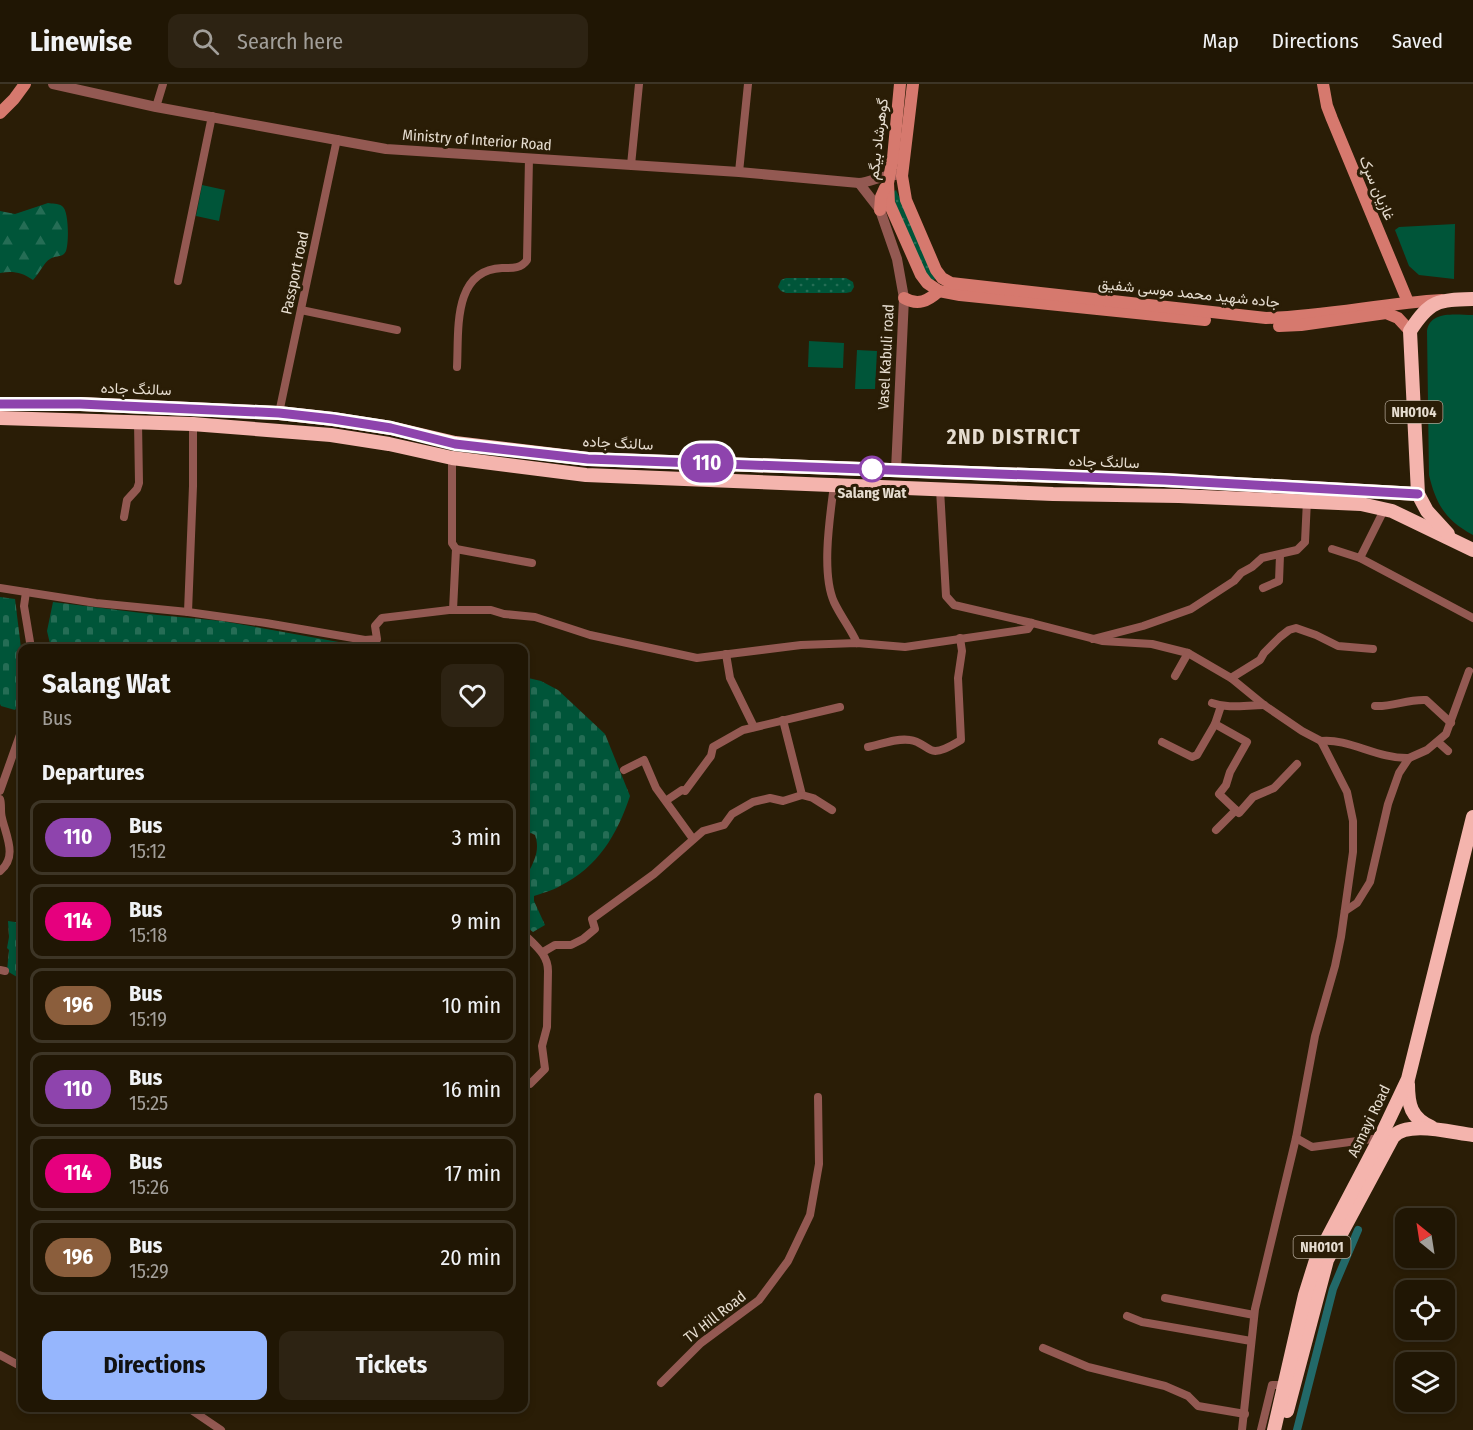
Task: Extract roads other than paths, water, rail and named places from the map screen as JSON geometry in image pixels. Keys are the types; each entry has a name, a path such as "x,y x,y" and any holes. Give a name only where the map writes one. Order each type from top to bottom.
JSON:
{"highway":[{"path":"1410,331 1427,308 1443,300 1473,299"},
{"name":"NH0104","path":"1410,331 1418,494"},
{"name":"سالنگ جاده","path":"0,404 80,404 279,413 391,428 455,444 588,459 1299,486 1418,494"},
{"path":"0,418 192,424 331,435 389,444 452,458 586,476 1307,500 1361,504 1385,508 1473,550"},
{"path":"706,463 706,480"},
{"path":"1418,494 1427,510 1453,540"},
{"name":"Asmayi Road","path":"1274,1430 1305,1295 1316,1260 1408,1079 1469,849 1473,817"},
{"path":"1408,1079 1408,1100 1411,1110 1419,1121 1441,1131"},
{"name":"Asmayi Road","path":"1283,1430 1323,1271 1357,1202 1397,1132 1414,1128 1473,1135"}],"main road":[{"name":"گوهرشاد بیگم","path":"900,84 893,177 906,200 936,270"},
{"name":"گوهرشاد بیگم","path":"913,84 893,177 887,192 891,209 921,275 932,288 939,291"},
{"name":"غازیان سړک","path":"1323,84 1332,119 1408,302"},
{"path":"0,103 9,94 22,87"},
{"path":"0,113 22,87"},
{"path":"880,210 881,197 893,177"},
{"name":"جاده شهید محمد موسی شفیق","path":"936,270 942,278 951,283 1266,318 1443,300"},
{"path":"904,298 911,302 924,302 939,291"},
{"name":"جاده شهید محمد موسی شفیق","path":"939,291 1258,325 1301,325 1386,314 1398,318 1410,331"}],"street":[{"name":"Ministry of Interior Road","path":"53,84 156,107 386,149 739,172 859,183 893,177"},
{"path":"156,107 163,84"},
{"path":"631,165 639,84"},
{"path":"739,172 748,84"},
{"path":"178,280 212,116"},
{"name":"Passport road","path":"279,413 337,139"},
{"path":"457,367 462,304 466,287 489,269 518,267 525,264 527,260 529,158"},
{"name":"Vasel Kabuli road","path":"859,183 880,210 897,259 904,298 896,470"},
{"path":"301,310 397,330"},
{"path":"188,612 194,408"},
{"path":"124,517 127,500 137,489 139,483 138,422"},
{"path":"449,610 453,610 456,549 452,543 452,458"},
{"path":"834,485 828,538 829,576 833,600 851,628 857,643"},
{"path":"940,489 946,596 954,605 1092,639 1118,644 1152,644 1188,653 1231,678 1264,705 1321,741 1334,740 1381,755 1409,758 1427,750 1446,734 1469,671"},
{"path":"1092,639 1143,626 1191,609 1234,581 1262,558 1298,550 1304,545 1307,500"},
{"path":"1360,558 1385,508"},
{"path":"456,549 532,563"},
{"path":"1332,549 1360,558 1473,618"},
{"path":"1263,588 1277,582 1280,578 1280,555"},
{"path":"0,588 96,603 188,612 365,640 377,639 375,626 382,618 449,610 491,610 504,614 535,617 590,634 697,658 801,645 857,643 905,647 1028,628 1032,623"},
{"path":"26,592 25,614 30,644"},
{"path":"1231,678 1260,660 1264,652 1280,637 1296,628 1338,646 1373,649"},
{"path":"868,747 909,740 919,742 936,751 961,740 958,678 962,651 960,638"},
{"path":"1175,676 1188,653"},
{"path":"726,654 730,678 754,727"},
{"path":"1375,706 1389,707 1408,699 1426,700 1451,723"},
{"path":"1212,703 1221,706 1264,705"},
{"path":"1162,742 1194,757 1215,723 1221,706"},
{"path":"667,800 682,790 685,791 711,756 713,747 743,730 840,707"},
{"path":"783,720 802,795"},
{"path":"1215,723 1247,742 1230,772 1226,785 1219,794 1241,813 1253,797 1274,788 1297,764"},
{"path":"0,791 18,740"},
{"path":"1242,1430 1254,1315 1296,1138 1314,1036 1337,958 1353,852 1352,814 1347,792 1321,741"},
{"path":"1438,742 1448,751"},
{"path":"1345,911 1357,903 1370,882 1388,804 1399,773 1409,758"},
{"path":"624,770 645,760 656,788 667,800 693,839"},
{"path":"543,952 555,945 571,945 583,939 595,929 592,919 654,874 703,831 724,825 732,814 753,802 770,798 783,801 802,795 813,798 832,810"},
{"path":"0,799 1,815 11,847 5,868 0,872"},
{"path":"1216,830 1236,810"},
{"path":"528,938 543,952 548,964 547,1027 542,1046 545,1069 528,1084"},
{"name":"TV Hill Road","path":"661,1383 701,1343 759,1300 788,1261 810,1215 819,1164 818,1097"},
{"path":"1296,1138 1312,1147 1380,1138"},
{"path":"1165,1298 1254,1315"},
{"path":"1127,1316 1142,1322 1251,1341"},
{"path":"1042,1348 1088,1367 1165,1386 1188,1396 1198,1406 1245,1413"},
{"path":"0,1355 18,1365"},
{"path":"1261,1430 1272,1385 1284,1384"},
{"path":"194,1412 221,1430"}],"waterway":[{"path":"1297,1430 1333,1289 1358,1230"}],"place":[{"name":"Salang Wat","path":"872,469"}],"district":[{"name":"2ND DISTRICT","path":"1014,437"}]}
